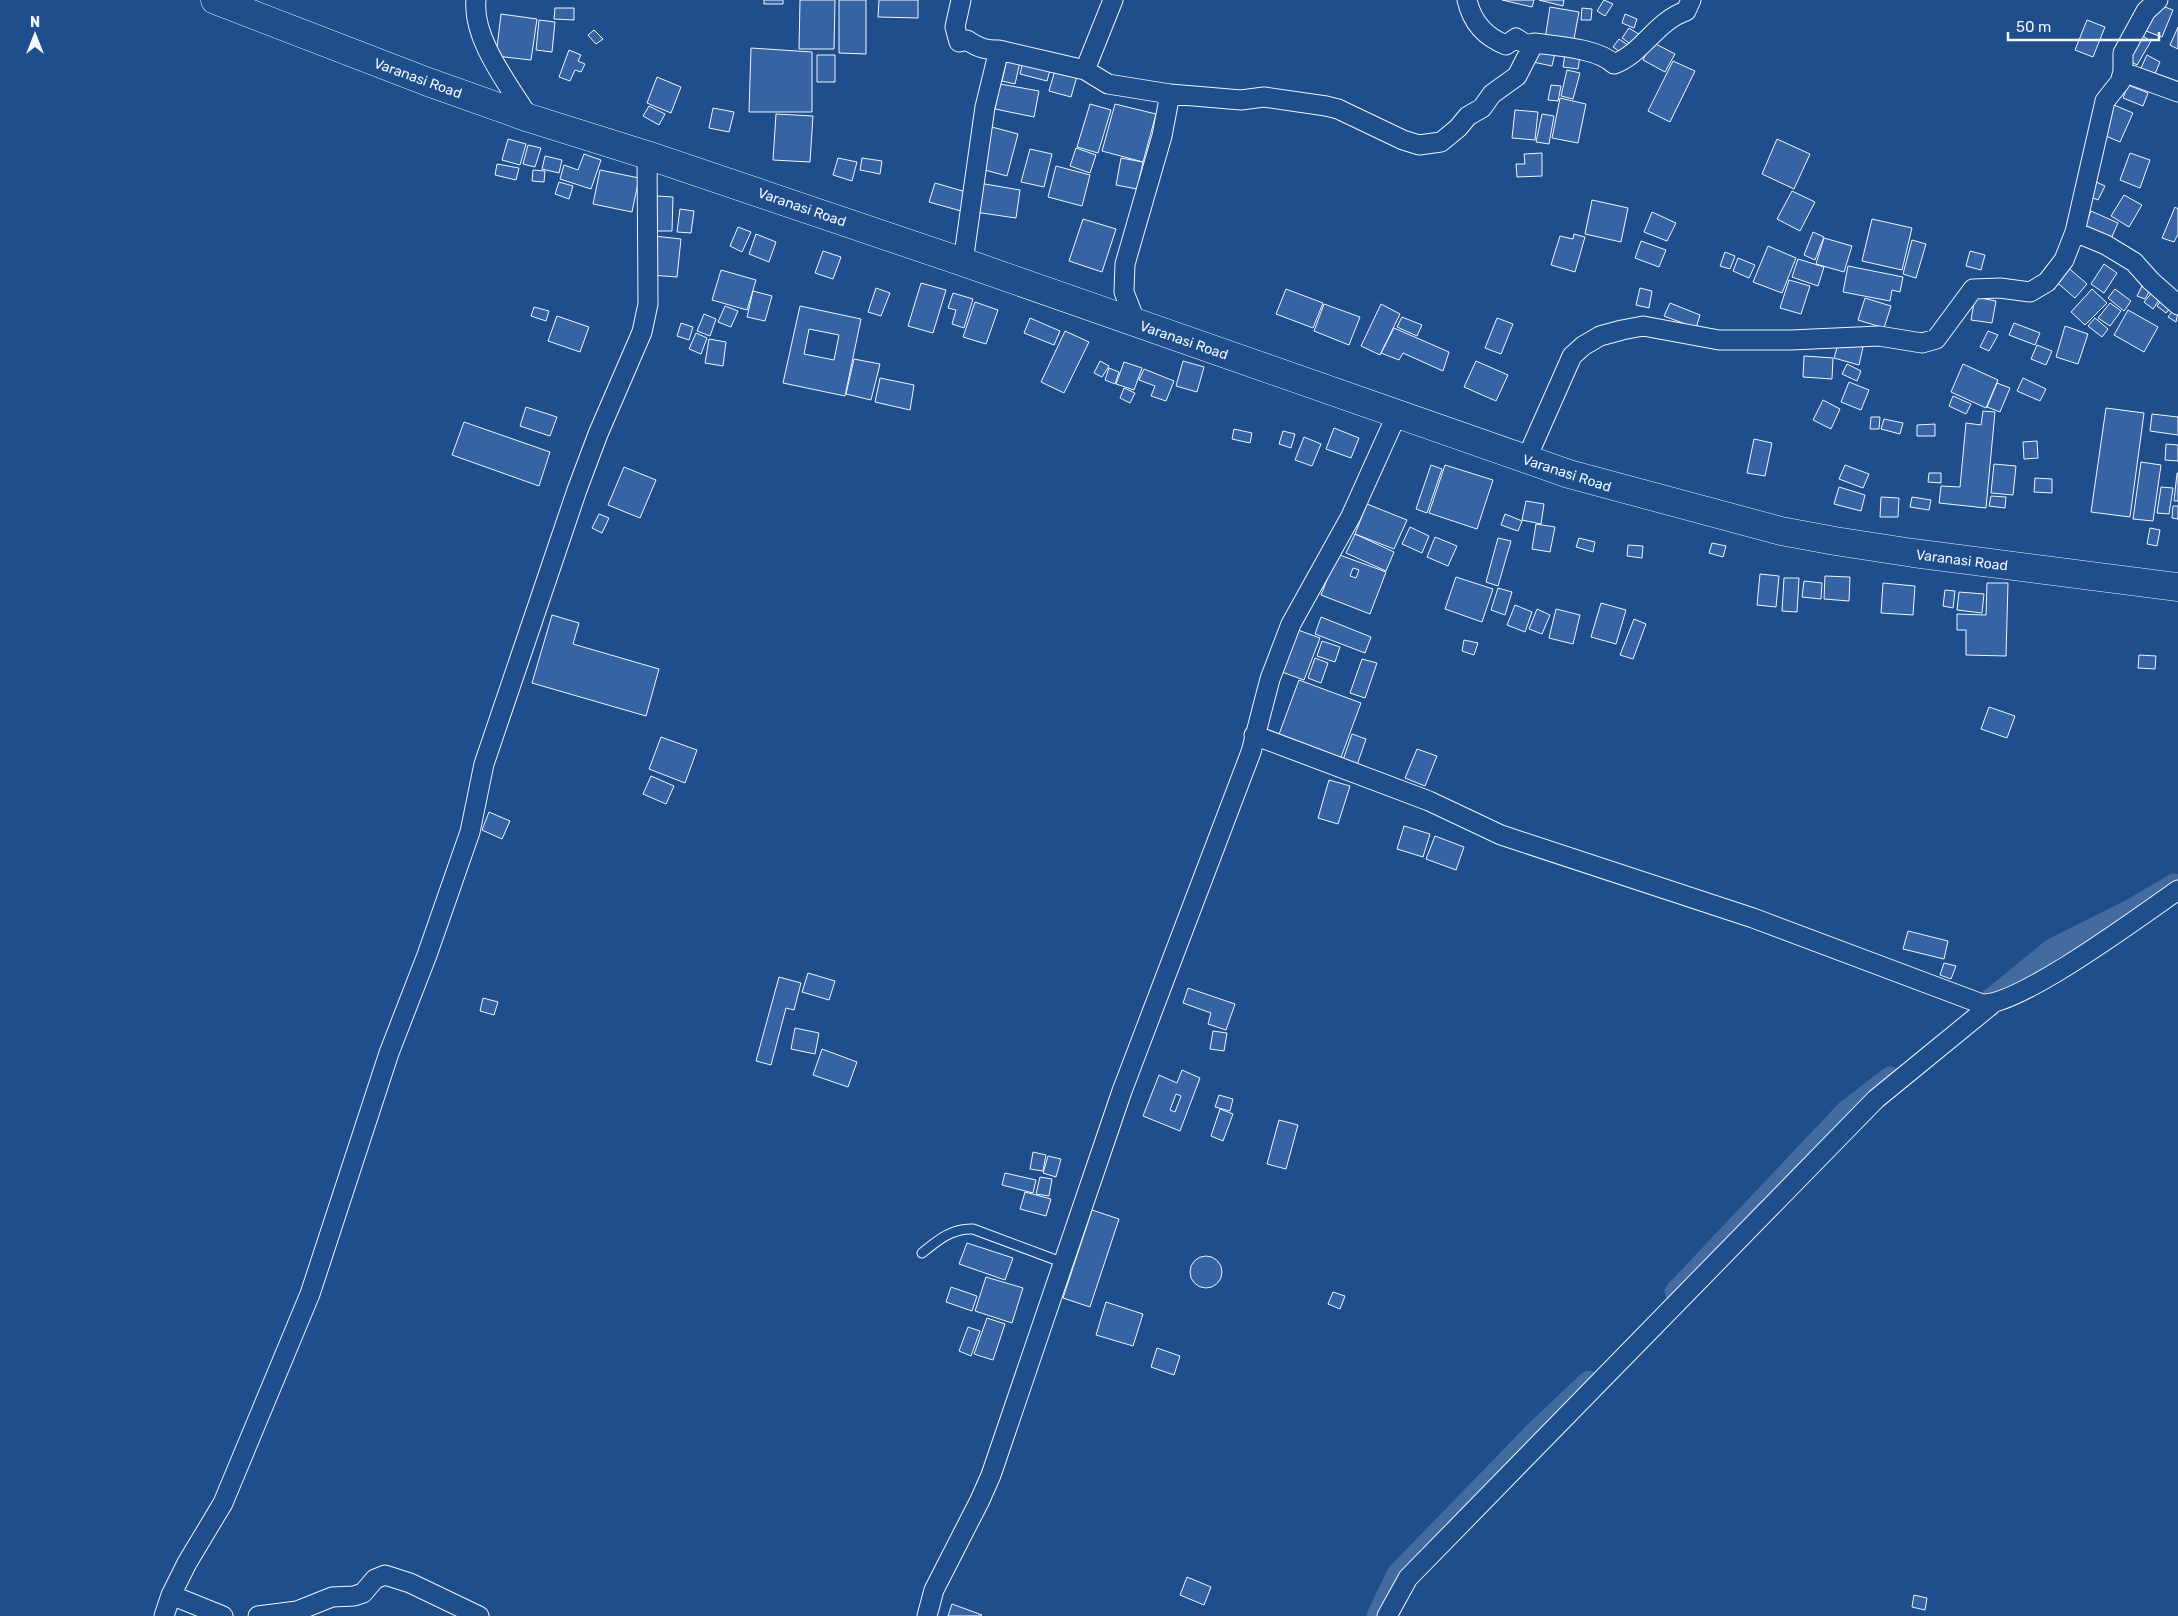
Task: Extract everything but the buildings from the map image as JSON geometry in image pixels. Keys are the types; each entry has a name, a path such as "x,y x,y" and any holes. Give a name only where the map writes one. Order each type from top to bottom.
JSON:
{"highway":[{"name":"Varanasi Road","path":"215,0 428,82 529,118 647,155 964,262 1526,460 1625,491 1781,531 1913,554 2178,587"}],"street":[{"path":"476,0 474,12 480,36 529,118"},
{"path":"961,0 955,27 959,42 967,40 977,47 988,50 999,50 1085,70 1108,84 1170,94 1241,100 1264,97 1326,106 1349,114 1404,140 1419,145 1441,142 1449,137 1468,116 1482,108 1492,94 1517,76 1534,43"},
{"path":"1085,70 1113,0"},
{"path":"1467,0 1475,22 1495,41 1506,45 1516,38 1527,45 1534,43 1595,54 1608,59 1614,64 1625,60 1667,22 1677,14 1686,11 1691,0"},
{"path":"1526,460 1572,356 1583,346 1600,336 1643,326 1718,340 1791,340 1879,336 1922,343 1936,339 1973,290 2000,288 2030,292 2047,282 2064,260 2075,232 2105,101 2120,82 2123,72 2123,53 2146,11 2158,0"},
{"path":"964,262 985,106 999,50"},
{"path":"2123,72 2178,92"},
{"path":"1136,324 1124,292 1125,264 1160,144 1170,94"},
{"path":"164,1616 171,1595 187,1563 223,1503 307,1302 389,1053 427,955 470,832 484,764 577,490 598,434 642,332 648,304 647,155"},
{"path":"2075,232 2106,245 2134,262 2150,281 2178,304"},
{"path":"927,1616 934,1590 991,1475 1122,1091 1251,752 1277,658 1291,624 1351,516 1397,414"},
{"path":"1254,736 1429,801 1501,835 1753,918 1969,1000 1991,1004"},
{"path":"1387,1616 1408,1578 1876,1099 1991,1004 2023,990 2063,968 2178,890"},
{"path":"258,1616 297,1610 332,1597 354,1596 363,1593 375,1579 385,1575 410,1583 479,1616"},
{"path":"171,1595 223,1616"}],"lane":[{"path":"922,1253 950,1233 962,1228 973,1229 1064,1264"}],"waterway":[{"path":"1981,1007 2052,949 2132,909 2174,884"},
{"path":"1675,1292 1846,1111 1890,1077"},
{"path":"1377,1616 1397,1574 1534,1433 1589,1381"}]}
